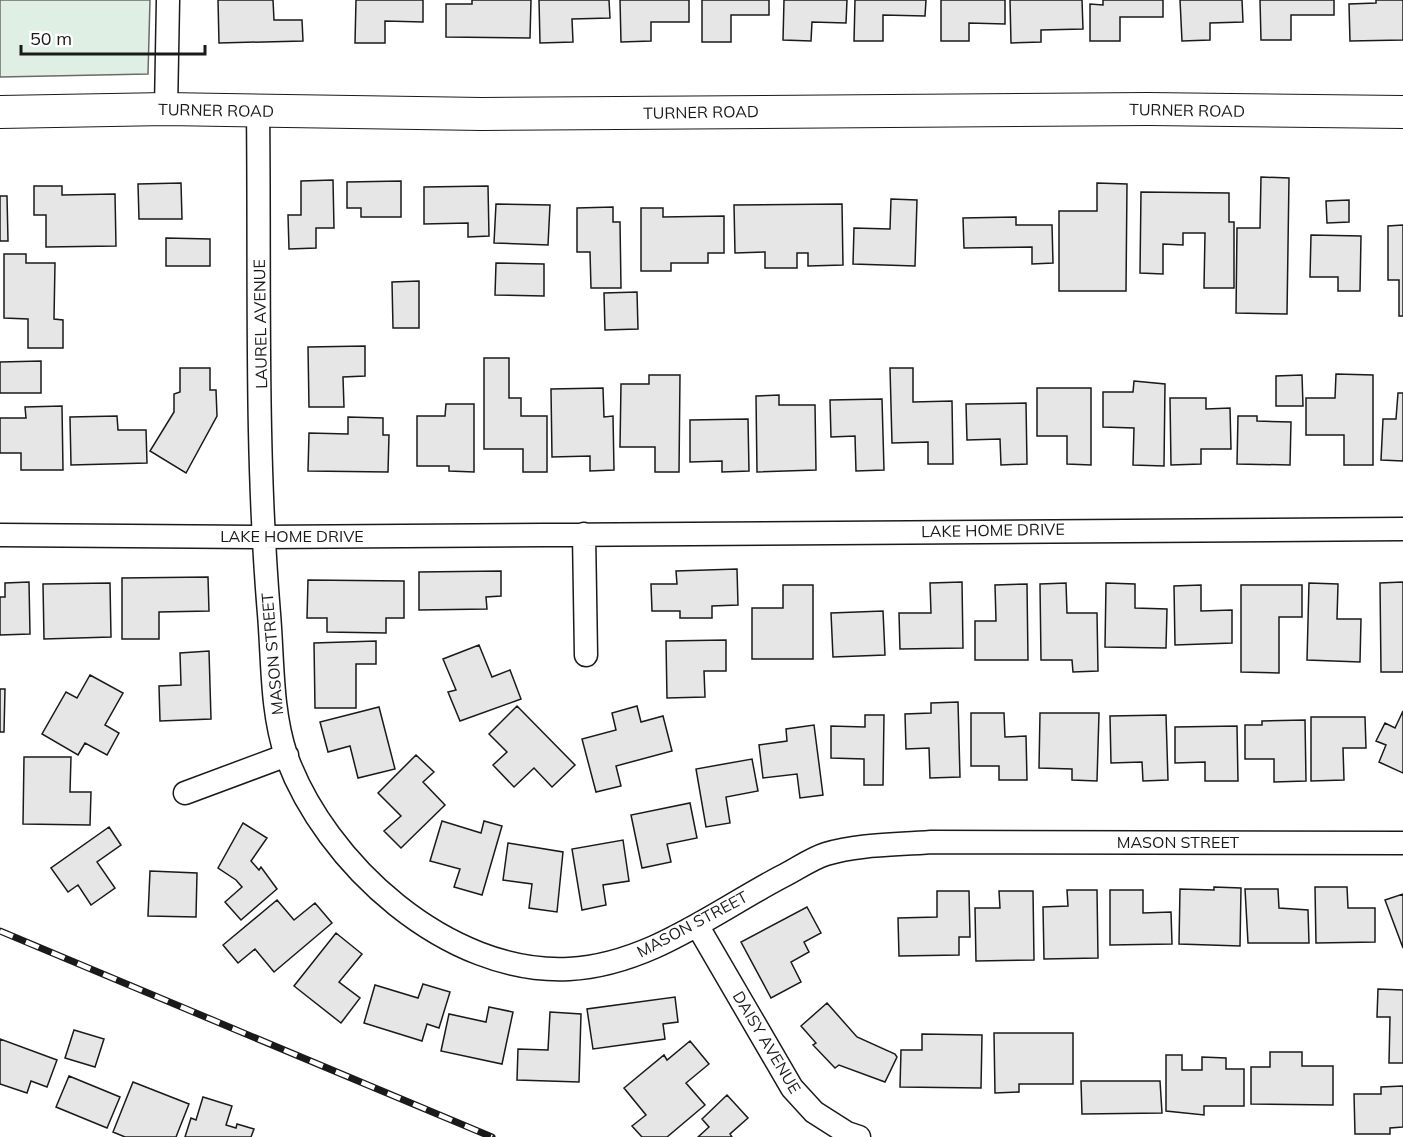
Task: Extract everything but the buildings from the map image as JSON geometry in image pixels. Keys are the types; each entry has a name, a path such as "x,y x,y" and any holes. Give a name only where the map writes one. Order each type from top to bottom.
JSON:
{"main road":[{"name":"TURNER ROAD","path":"0,112 166,109 482,114 1148,109 1403,112"}],"street":[{"path":"166,109 168,0"},
{"name":"LAUREL AVENUE","path":"258,111 262,537"},
{"name":"LAKE HOME DRIVE","path":"0,535 262,537 1403,529"},
{"path":"584,534 586,655"},
{"name":"MASON STREET","path":"262,537 276,716 286,755 308,802 337,847 383,894 424,925 485,956 527,966 567,969 609,964 644,953 823,855 860,847 931,842 1403,843"},
{"path":"185,793 286,755"},
{"name":"DAISY AVENUE","path":"697,925 792,1088 814,1112 859,1137"}],"green space":[{"path":"0,0 150,0 148,74 0,77"}],"railway":[{"path":"0,931 492,1137"}]}
